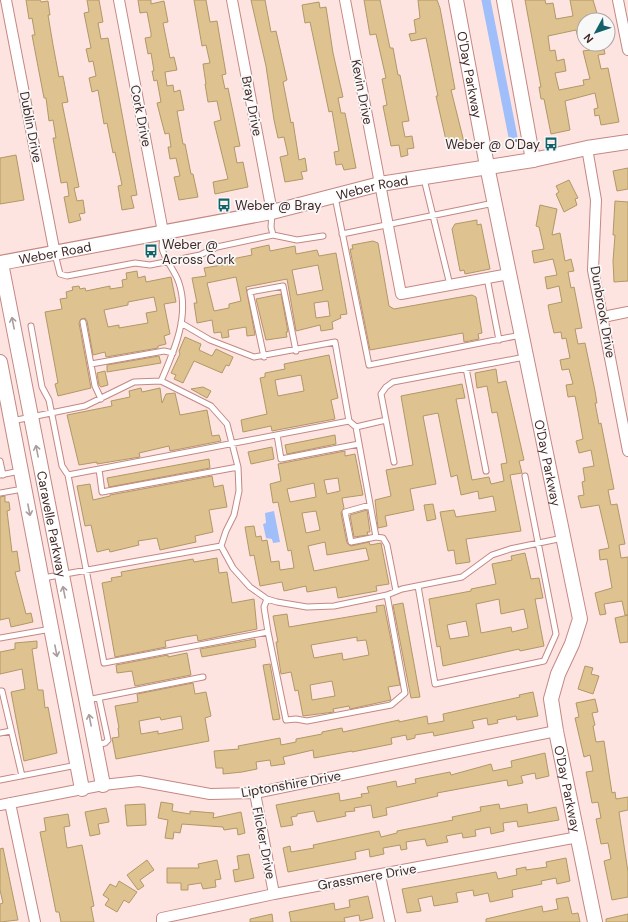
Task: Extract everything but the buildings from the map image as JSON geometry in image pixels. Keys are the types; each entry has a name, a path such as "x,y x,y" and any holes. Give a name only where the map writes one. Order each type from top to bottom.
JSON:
{"street":[{"name":"Dublin Drive","path":"6,0 55,254"},
{"name":"Cork Drive","path":"119,0 163,232"},
{"name":"Bray Drive","path":"232,0 272,212"},
{"name":"Kevin Drive","path":"345,0 401,294 450,285"},
{"name":"O'Day Parkway","path":"456,0 487,166 580,619 572,644 558,674 551,698 556,731 595,922"},
{"path":"504,0 534,160"},
{"path":"618,0 628,50"},
{"name":"Weber Road","path":"1,263 272,212 380,184 487,166 534,160 587,148 628,142"},
{"name":"Dunbrook Drive","path":"587,148 596,200 593,270 627,440 628,452"},
{"name":"Caravelle Parkway","path":"1,263 61,575 93,699 95,746 103,785"},
{"path":"450,285 509,274"},
{"path":"603,316 628,312"},
{"name":"Caravelle Parkway","path":"0,362 2,387 11,421 21,471 82,789"},
{"name":"Liptonshire Drive","path":"5,804 103,785 139,781 210,794 255,793 556,731"},
{"name":"Flicker Drive","path":"255,793 274,894"},
{"path":"5,804 35,922"},
{"name":"Grassmere Drive","path":"162,922 162,918 274,894 578,837"},
{"path":"380,875 390,922"}],"lane":[{"path":"424,177 450,285"},
{"path":"335,196 369,365 522,335"},
{"path":"342,234 495,203"},
{"path":"272,212 271,227 273,235"},
{"path":"161,381 173,353 181,323 182,299 179,282 162,248 163,232"},
{"path":"55,254 60,274 67,276 135,263 150,265 200,254 218,247 273,235 297,240 324,236"},
{"path":"487,278 499,340"},
{"path":"264,357 250,292 283,286 296,351"},
{"path":"83,322 95,386 101,399"},
{"path":"181,323 210,340 254,357 264,357 335,342 349,421 356,427 376,537"},
{"path":"31,326 42,387 50,400 62,466 68,475 104,663 268,632"},
{"path":"91,364 164,351 173,353"},
{"path":"394,462 381,394 386,387 394,382 526,357"},
{"path":"466,368 486,472"},
{"path":"11,421 85,406 134,382 161,381 211,406 227,424 238,467 239,491 234,515 221,546 233,568 250,587 267,599 307,607 334,606 388,595 396,591 462,578 492,555 510,548 563,538"},
{"path":"356,427 386,420"},
{"path":"68,475 349,421"},
{"path":"277,435 281,459 359,444"},
{"path":"0,461 2,475 21,471"},
{"path":"99,470 102,492 238,467"},
{"path":"418,586 435,684 544,661 556,634 525,476"},
{"path":"0,493 24,488"},
{"path":"370,505 345,512 351,542 376,537 383,538 387,545 396,591"},
{"path":"42,579 221,546"},
{"path":"267,599 264,607 286,720 296,719 307,721 392,705 405,693 388,595"},
{"path":"0,638 52,629"},
{"path":"93,699 203,678"},
{"path":"0,692 2,691 22,776"},
{"path":"0,733 12,731"},
{"path":"0,780 78,765"}],"water":[{"path":"274,511 280,542 273,543 272,539 266,538 263,524 266,523 265,513"}],"waterway":[{"path":"486,0 513,137"}],"place":[{"name":"Weber @ O'Day","path":"551,144"},
{"name":"Weber @ Bray","path":"224,205"},
{"name":"Weber @ Across Cork","path":"151,251"}]}
